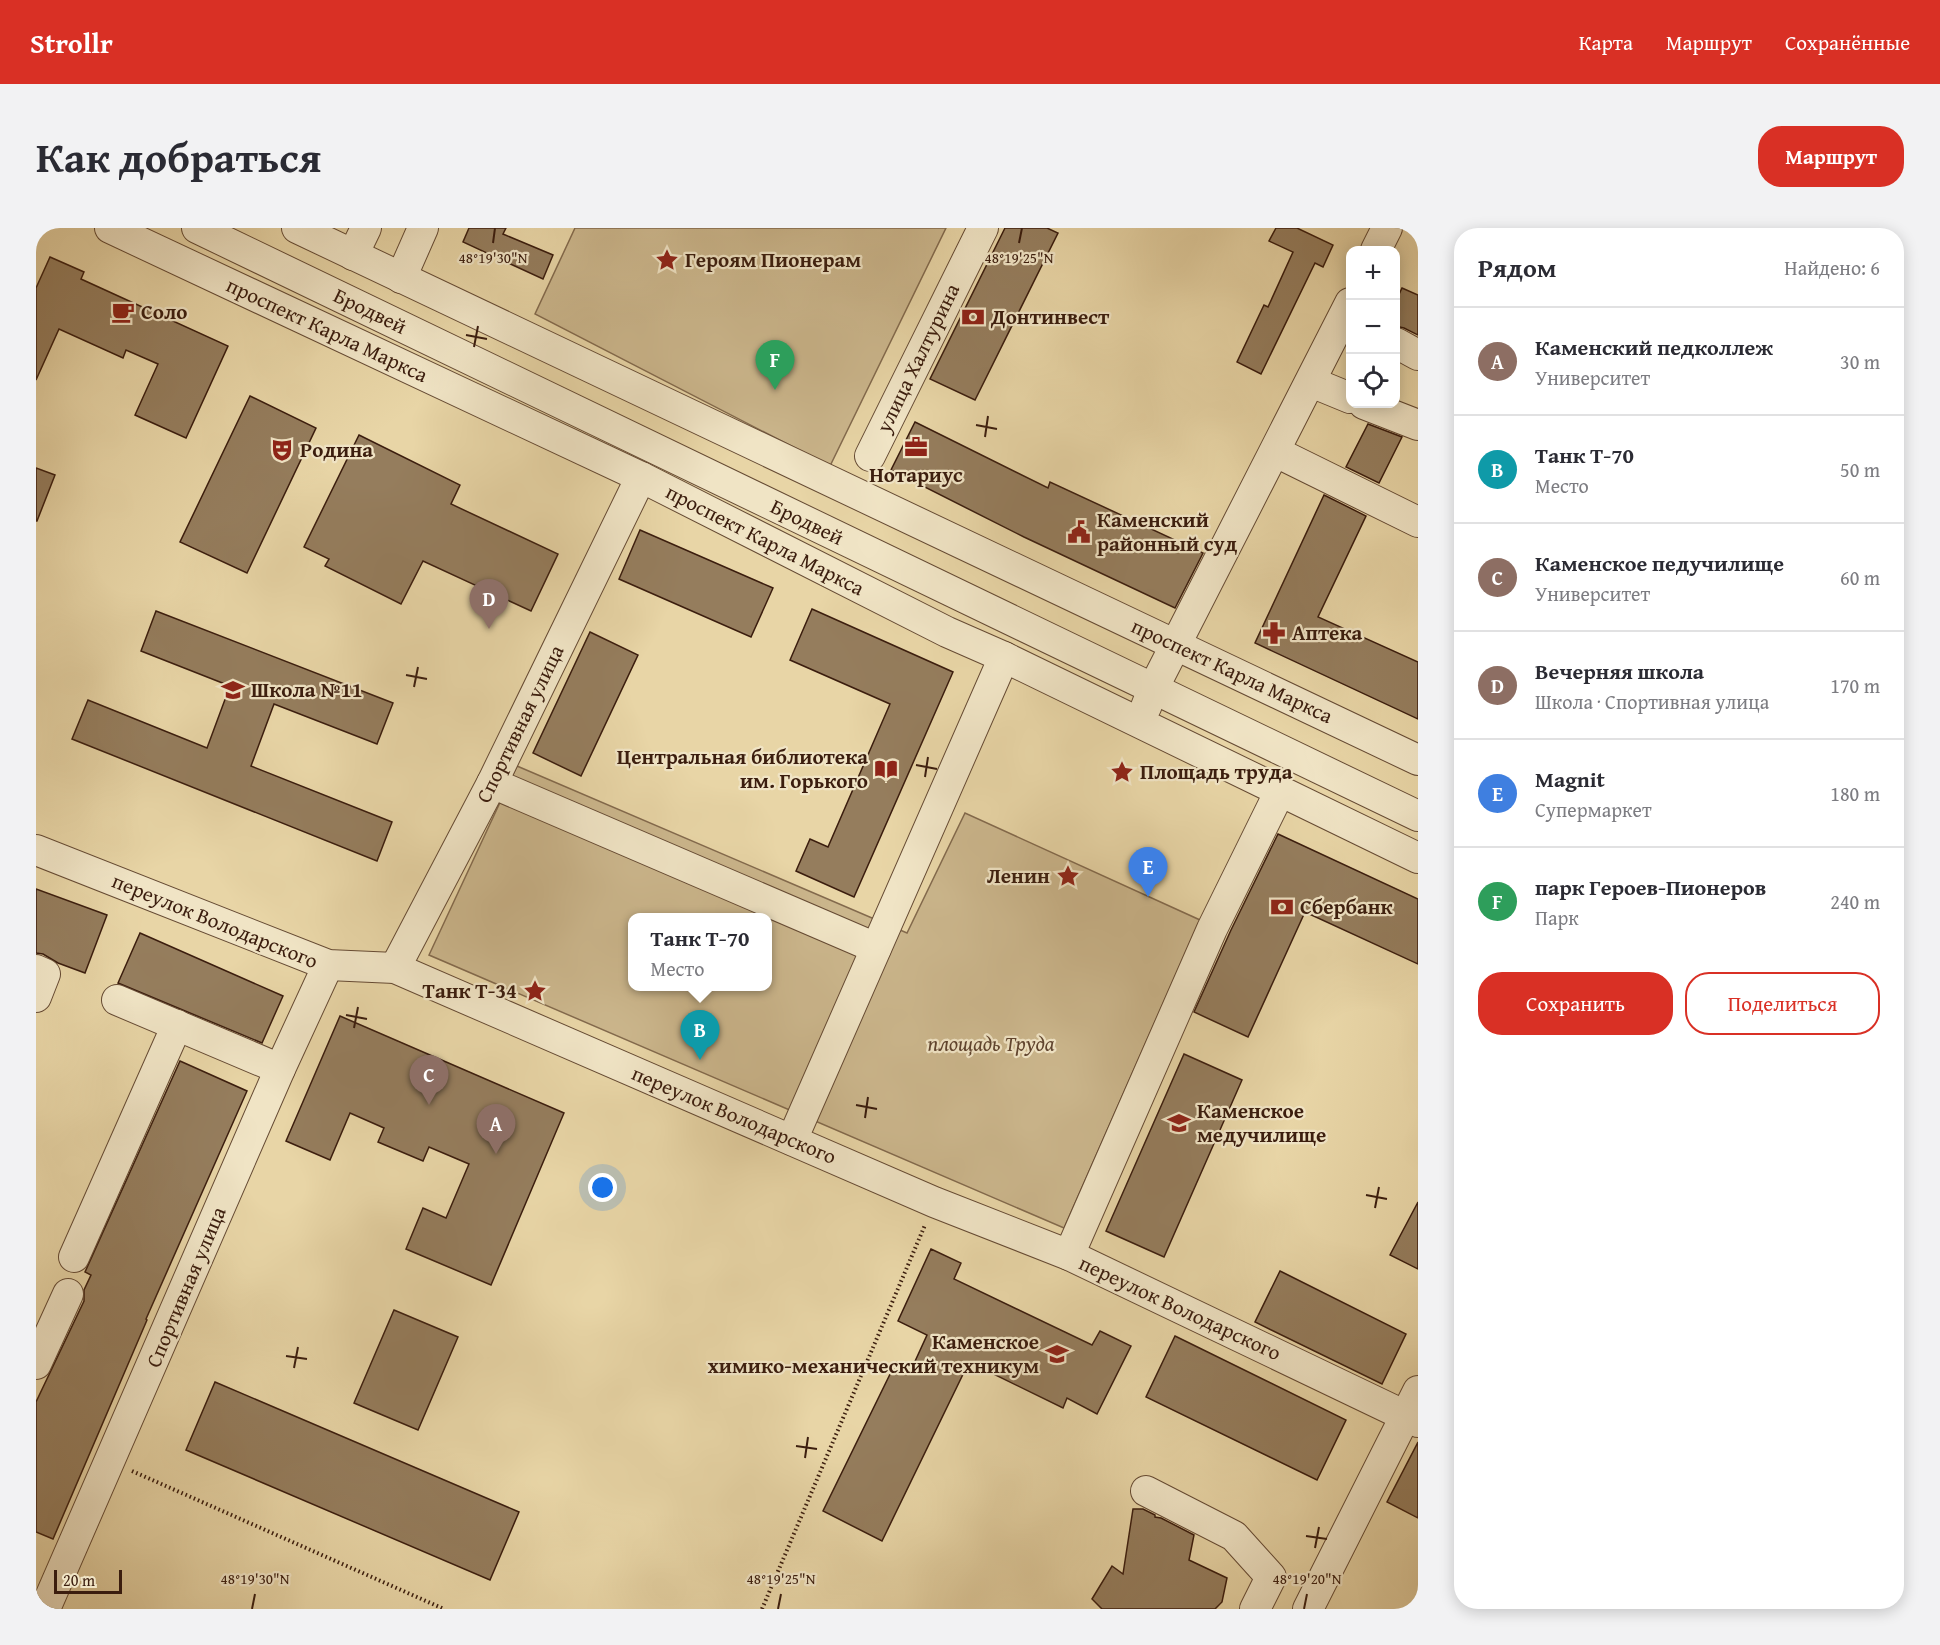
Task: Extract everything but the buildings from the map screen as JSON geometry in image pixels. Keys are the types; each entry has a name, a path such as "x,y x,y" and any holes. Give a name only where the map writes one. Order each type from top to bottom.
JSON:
{"street":[{"name":"проспект Карла Маркса","path":"110,228 641,477 936,626 1140,722 1418,858"},
{"name":"Бродвей","path":"197,228 1418,816"},
{"name":"проспект Карла Маркса","path":"297,228 1418,760"},
{"path":"353,255 366,228"},
{"path":"401,278 423,228"},
{"name":"улица Халтурина","path":"870,456 983,228"},
{"path":"1378,246 1387,228"},
{"path":"1140,722 1153,689 1346,318"},
{"path":"1400,345 1418,354"},
{"path":"1311,382 1346,396"},
{"path":"1374,408 1418,425"},
{"path":"1276,452 1418,522"},
{"name":"Спортивная улица","path":"395,968 492,783 641,477"},
{"path":"792,1140 1004,657"},
{"path":"492,783 876,948"},
{"path":"1069,1255 1212,929 1280,791"},
{"name":"переулок Володарского","path":"36,850 328,966 395,968 934,1202 1069,1255 1414,1409"},
{"name":"Спортивная улица","path":"45,1609 48,1567 111,1461 280,1069 328,966"},
{"path":"36,970 45,974 36,997"},
{"path":"117,1000 280,1069"},
{"path":"74,1257 177,1025"},
{"path":"36,1364 68,1294"},
{"path":"1308,1609 1414,1409"},
{"path":"1146,1491 1234,1536 1271,1576 1255,1609"}],"path":[{"path":"764,1609 934,1202"},
{"path":"111,1461 444,1609"}],"green space":[{"path":"575,228 946,228 830,466 535,314"},
{"name":"площадь Труда","path":"517,766 907,933 965,813 1200,920 1064,1228 429,955"}],"place":[{"name":"Героям Пионерам","path":"667,260"},
{"name":"Соло","path":"123,312"},
{"name":"Донтинвест","path":"973,317"},
{"name":"парк Героев-Пионеров","path":"775,390"},
{"name":"Нотариус","path":"916,447"},
{"name":"Родина","path":"282,450"},
{"name":"Каменский районный суд","path":"1079,532"},
{"name":"Вечерняя школа","path":"489,629"},
{"name":"Аптека","path":"1274,633"},
{"name":"Школа №11","path":"233,690"},
{"name":"Центральная библиотека им. Горького","path":"886,769"},
{"name":"Площадь труда","path":"1122,772"},
{"name":"Ленин","path":"1068,876"},
{"name":"Magnit","path":"1148,897"},
{"name":"Сбербанк","path":"1282,907"},
{"name":"Танк Т-34","path":"535,991"},
{"name":"Танк Т-70","path":"700,1060"},
{"name":"Каменское педучилище","path":"429,1105"},
{"name":"Каменское медучилище","path":"1179,1123"},
{"name":"Каменский педколлеж","path":"496,1154"},
{"name":"Каменское химико-механический техникум","path":"1057,1354"}]}
